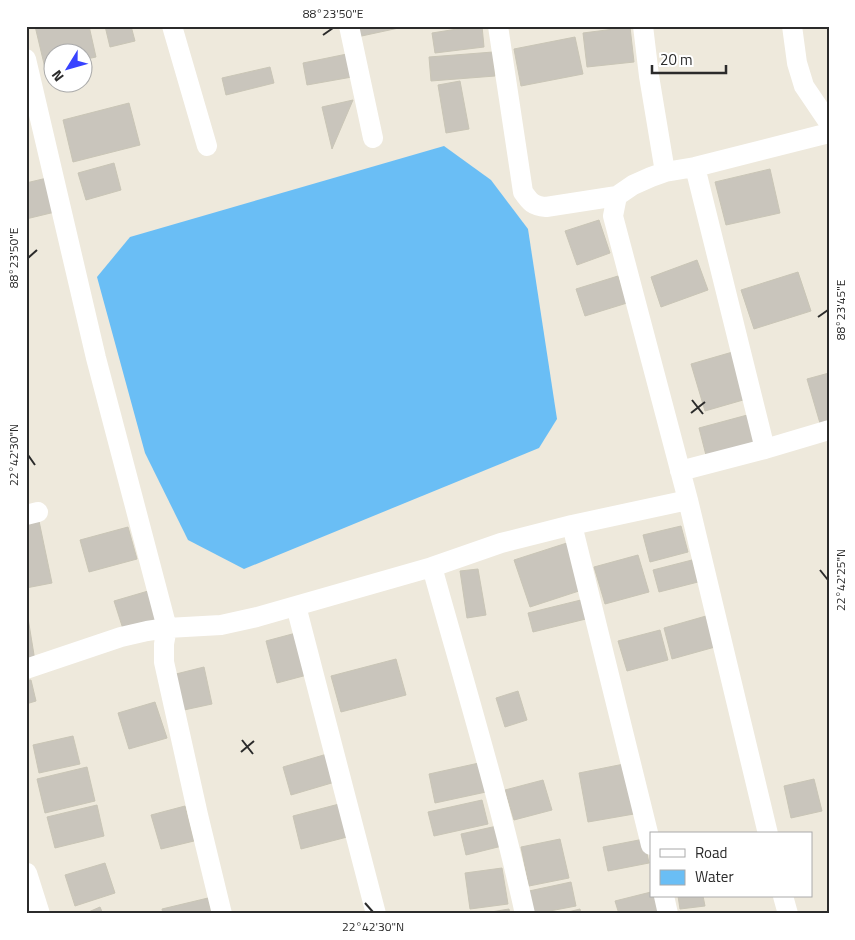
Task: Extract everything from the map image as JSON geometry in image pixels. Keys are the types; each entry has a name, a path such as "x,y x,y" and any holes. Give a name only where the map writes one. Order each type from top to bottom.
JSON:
{"street":[{"path":"172,26 207,146"},
{"path":"349,26 373,138"},
{"path":"498,26 523,192 529,201 538,206 546,207 617,196 651,176 695,167 829,133"},
{"path":"643,26 649,76 665,172"},
{"path":"792,26 797,62 804,86 829,123"},
{"path":"26,59 96,358 167,628 164,644 164,662 222,914"},
{"path":"695,167 765,449"},
{"path":"617,196 613,216 688,500 768,832"},
{"path":"680,471 829,430"},
{"path":"26,668 121,637 167,628 221,625 432,568 501,543 572,525 688,500"},
{"path":"572,525 650,841"},
{"path":"432,568 482,746 525,914"},
{"path":"296,606 376,914"},
{"path":"27,873 40,914"},
{"path":"664,898 668,914"},
{"path":"784,898 788,914"}],"water":[{"path":"444,146 491,180 528,229 557,419 539,448 244,569 188,540 145,453 97,277 130,237"}],"building":[{"path":"35,26 89,26 96,57 92,58 92,42 42,42 42,55"},
{"path":"105,26 131,26 135,41 110,47"},
{"path":"355,26 408,26 357,37"},
{"path":"482,26 484,47 435,53 432,33"},
{"path":"630,27 634,62 587,67 583,33"},
{"path":"575,37 583,74 521,86 514,49"},
{"path":"493,52 495,76 431,81 429,57"},
{"path":"347,54 352,77 307,85 303,63"},
{"path":"270,67 274,83 226,95 222,78"},
{"path":"460,81 469,129 446,133 438,85"},
{"path":"353,100 332,149 322,107"},
{"path":"129,103 140,145 73,162 63,120"},
{"path":"114,163 121,190 86,200 78,173"},
{"path":"770,169 780,213 726,225 715,182"},
{"path":"47,178 55,212 26,219 26,183"},
{"path":"599,220 610,253 577,265 565,231"},
{"path":"697,260 708,290 661,307 651,277"},
{"path":"798,272 811,311 754,329 741,290"},
{"path":"618,276 627,303 585,316 576,289"},
{"path":"736,351 750,398 705,411 691,364"},
{"path":"829,373 829,428 822,430 807,379"},
{"path":"751,414 761,448 708,463 699,428"},
{"path":"39,521 52,583 26,588 26,524"},
{"path":"681,526 688,552 650,562 643,535"},
{"path":"128,527 137,559 89,572 80,540"},
{"path":"570,542 585,589 530,607 514,560"},
{"path":"638,555 649,592 605,604 594,567"},
{"path":"692,560 698,582 659,592 653,570"},
{"path":"478,569 486,615 467,618 460,571"},
{"path":"155,589 164,620 124,632 114,601"},
{"path":"589,598 594,617 533,632 528,613"},
{"path":"706,616 715,647 672,659 664,628"},
{"path":"26,618 28,618 35,661 26,662"},
{"path":"660,630 668,660 627,671 618,641"},
{"path":"296,633 307,675 277,683 266,641"},
{"path":"396,659 406,695 341,712 331,676"},
{"path":"204,667 212,704 184,710 176,674"},
{"path":"31,680 36,701 26,704 26,681"},
{"path":"518,691 527,720 505,727 496,698"},
{"path":"155,702 167,738 129,749 118,713"},
{"path":"73,736 80,764 39,773 33,745"},
{"path":"327,754 335,782 291,795 283,767"},
{"path":"479,763 486,792 435,803 429,774"},
{"path":"624,764 634,814 588,822 579,773"},
{"path":"87,767 95,801 45,813 37,779"},
{"path":"814,779 822,811 791,818 784,786"},
{"path":"543,780 552,810 514,820 505,790"},
{"path":"482,800 488,824 434,836 428,812"},
{"path":"343,803 351,836 301,849 293,816"},
{"path":"97,805 104,836 55,848 47,817"},
{"path":"185,806 194,841 161,849 151,815"},
{"path":"497,826 502,846 466,855 461,834"},
{"path":"560,839 569,878 529,886 521,847"},
{"path":"644,839 649,863 608,871 603,847"},
{"path":"105,863 115,893 75,906 65,875"},
{"path":"502,868 508,904 470,909 465,873"},
{"path":"571,882 576,906 534,914 529,891"},
{"path":"650,892 650,898 657,898 661,914 619,914 615,901"},
{"path":"208,898 212,914 163,914 162,909"},
{"path":"678,898 703,898 705,906 680,909"},
{"path":"100,907 103,914 84,914"},
{"path":"509,909 510,914 479,914"},
{"path":"580,909 581,914 560,914"}]}
